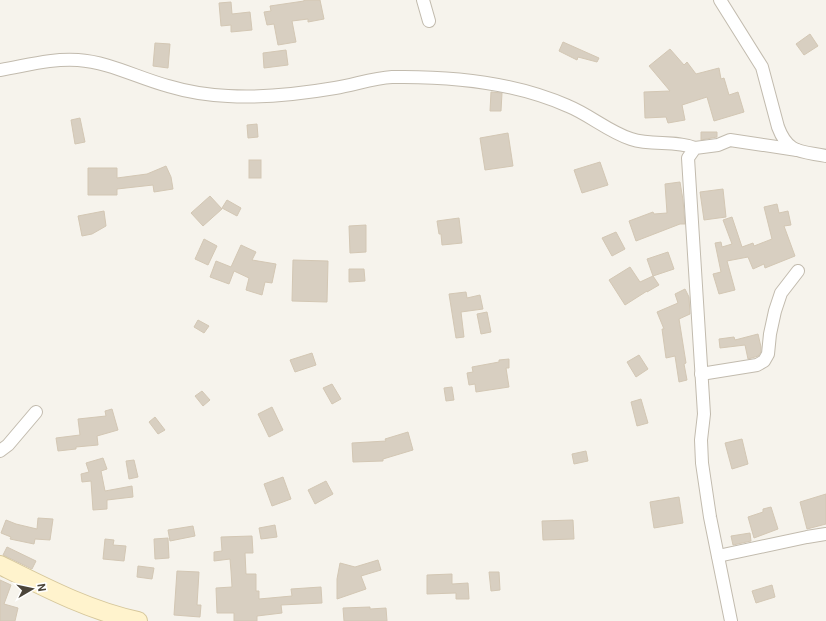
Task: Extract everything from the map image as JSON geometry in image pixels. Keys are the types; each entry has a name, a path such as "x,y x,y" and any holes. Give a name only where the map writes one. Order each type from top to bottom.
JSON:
{"main road":[{"path":"0,565 65,596 98,615 138,621"}],"street":[{"path":"423,0 429,21"},
{"path":"720,0 762,67 781,135 787,144 797,150"},
{"path":"0,70 46,62 78,60 100,64 167,86 198,93 229,96 297,94 390,77 447,78 479,82 524,91 567,105 632,140 679,143 695,148 718,145 730,140 826,156"},
{"path":"767,145 773,130 774,113"},
{"path":"695,148 688,158 704,414 701,440 702,463 710,517 731,621"},
{"path":"701,374 757,365 764,361 768,354 770,334 781,293 798,270"},
{"path":"0,451 8,445 36,412"},
{"path":"718,556 826,534"}],"building":[{"path":"304,0 320,0 324,19 308,22 308,19 292,21 296,42 278,45 274,24 267,25 264,12 271,11 270,6"},
{"path":"231,2 232,14 250,12 252,30 231,32 231,25 221,26 219,3"},
{"path":"810,34 818,46 804,55 796,44"},
{"path":"563,42 599,58 597,62 578,57 577,60 559,51"},
{"path":"155,43 170,44 168,68 153,66"},
{"path":"670,49 684,65 687,62 696,74 719,68 721,79 724,78 729,95 738,92 744,112 714,121 707,97 682,105 685,120 668,123 666,117 645,118 644,92 670,91 649,66"},
{"path":"286,50 288,65 264,68 263,53"},
{"path":"491,92 502,93 501,111 490,111"},
{"path":"80,118 85,142 75,144 71,120"},
{"path":"257,124 258,137 248,138 247,125"},
{"path":"701,132 717,132 717,137 701,140"},
{"path":"508,133 513,166 485,170 480,138"},
{"path":"249,160 261,160 261,178 249,178"},
{"path":"600,162 608,185 582,193 574,170"},
{"path":"166,166 171,177 173,189 154,192 153,185 117,189 117,195 88,195 88,168 117,168 117,178 147,174"},
{"path":"680,182 685,224 680,224 636,241 629,221 653,212 654,214 667,213 665,184"},
{"path":"723,189 726,217 704,220 700,192"},
{"path":"210,196 222,209 203,226 191,213"},
{"path":"227,200 241,208 237,216 222,208"},
{"path":"777,204 779,213 788,211 791,225 784,226 795,256 765,268 764,264 753,269 748,257 727,261 735,290 719,294 713,274 721,272 715,243 721,242 722,247 732,244 723,220 732,217 742,247 753,243 754,246 772,239 764,207"},
{"path":"104,211 106,226 92,234 82,236 78,216"},
{"path":"459,218 462,243 442,245 441,234 439,234 437,221"},
{"path":"366,225 366,252 350,253 349,226"},
{"path":"616,232 625,249 612,256 602,238"},
{"path":"204,239 217,246 208,265 195,259"},
{"path":"241,245 256,252 252,260 276,264 272,283 265,282 262,295 246,290 249,278 234,271 229,284 210,277 216,261 231,267"},
{"path":"668,252 674,269 653,276 647,259"},
{"path":"293,260 328,261 327,302 292,301"},
{"path":"630,267 640,282 653,276 659,285 625,305 609,280"},
{"path":"349,269 364,269 365,281 349,282"},
{"path":"685,289 689,297 690,314 679,319 686,363 684,364 687,380 679,382 675,356 666,358 662,329 664,329 657,312 678,303 675,294"},
{"path":"466,292 467,298 480,295 483,309 461,312 464,337 456,338 449,294"},
{"path":"487,312 491,332 481,334 477,314"},
{"path":"198,320 209,326 204,333 194,327"},
{"path":"758,334 761,352 758,356 748,359 745,345 720,348 719,339 734,337 735,340"},
{"path":"312,353 316,365 295,372 290,360"},
{"path":"639,355 648,369 636,377 627,362"},
{"path":"509,359 509,368 506,368 509,387 476,392 475,384 469,385 467,373 473,372 472,367"},
{"path":"332,384 341,399 332,404 323,388"},
{"path":"452,387 454,400 446,401 444,388"},
{"path":"202,391 210,400 203,406 195,396"},
{"path":"641,399 648,423 637,426 631,402"},
{"path":"272,407 283,430 269,437 258,414"},
{"path":"112,409 118,430 97,436 98,445 76,447 76,449 58,451 56,438 80,435 78,419 106,416 105,411"},
{"path":"155,417 165,430 158,434 149,422"},
{"path":"408,432 413,450 383,459 383,461 353,462 352,443 386,441 385,439"},
{"path":"742,439 748,464 732,469 725,443"},
{"path":"586,451 588,461 574,464 572,454"},
{"path":"103,458 107,469 101,471 105,491 132,486 133,497 107,500 107,509 93,510 91,481 82,482 81,474 89,472 86,463"},
{"path":"134,460 138,477 129,479 126,461"},
{"path":"283,477 291,499 272,506 264,484"},
{"path":"326,481 333,494 315,504 308,490"},
{"path":"826,494 826,524 807,529 800,502"},
{"path":"679,497 683,523 654,528 650,502"},
{"path":"771,507 778,529 754,538 748,517 763,512 763,509"},
{"path":"38,518 53,519 50,540 35,539 34,544 10,539 11,537 1,533 6,520 37,529"},
{"path":"573,520 574,539 543,540 542,521"},
{"path":"275,525 277,537 261,539 259,528"},
{"path":"193,526 195,536 170,541 168,530"},
{"path":"750,533 751,541 733,545 731,536"},
{"path":"252,536 253,553 245,553 246,574 256,574 256,591 259,591 259,599 292,596 291,589 321,587 322,603 281,605 282,613 257,616 257,621 234,621 234,613 217,613 216,588 232,587 230,559 214,561 214,552 222,551 221,537"},
{"path":"168,538 169,558 155,559 154,539"},
{"path":"105,539 114,540 113,545 126,546 124,561 103,559"},
{"path":"7,547 36,561 32,569 3,555"},
{"path":"378,560 381,570 361,576 366,589 337,599 337,579 340,563 355,567"},
{"path":"138,566 154,568 152,579 137,577"},
{"path":"177,571 199,572 197,605 201,605 200,617 174,615"},
{"path":"489,572 499,572 500,590 491,591"},
{"path":"452,574 452,584 468,583 469,599 456,599 456,593 427,594 427,575"},
{"path":"0,580 11,585 4,604 18,608 15,621 0,621"},
{"path":"772,585 775,597 756,603 752,591"},
{"path":"370,607 370,609 386,608 387,621 344,621 343,608"}]}
